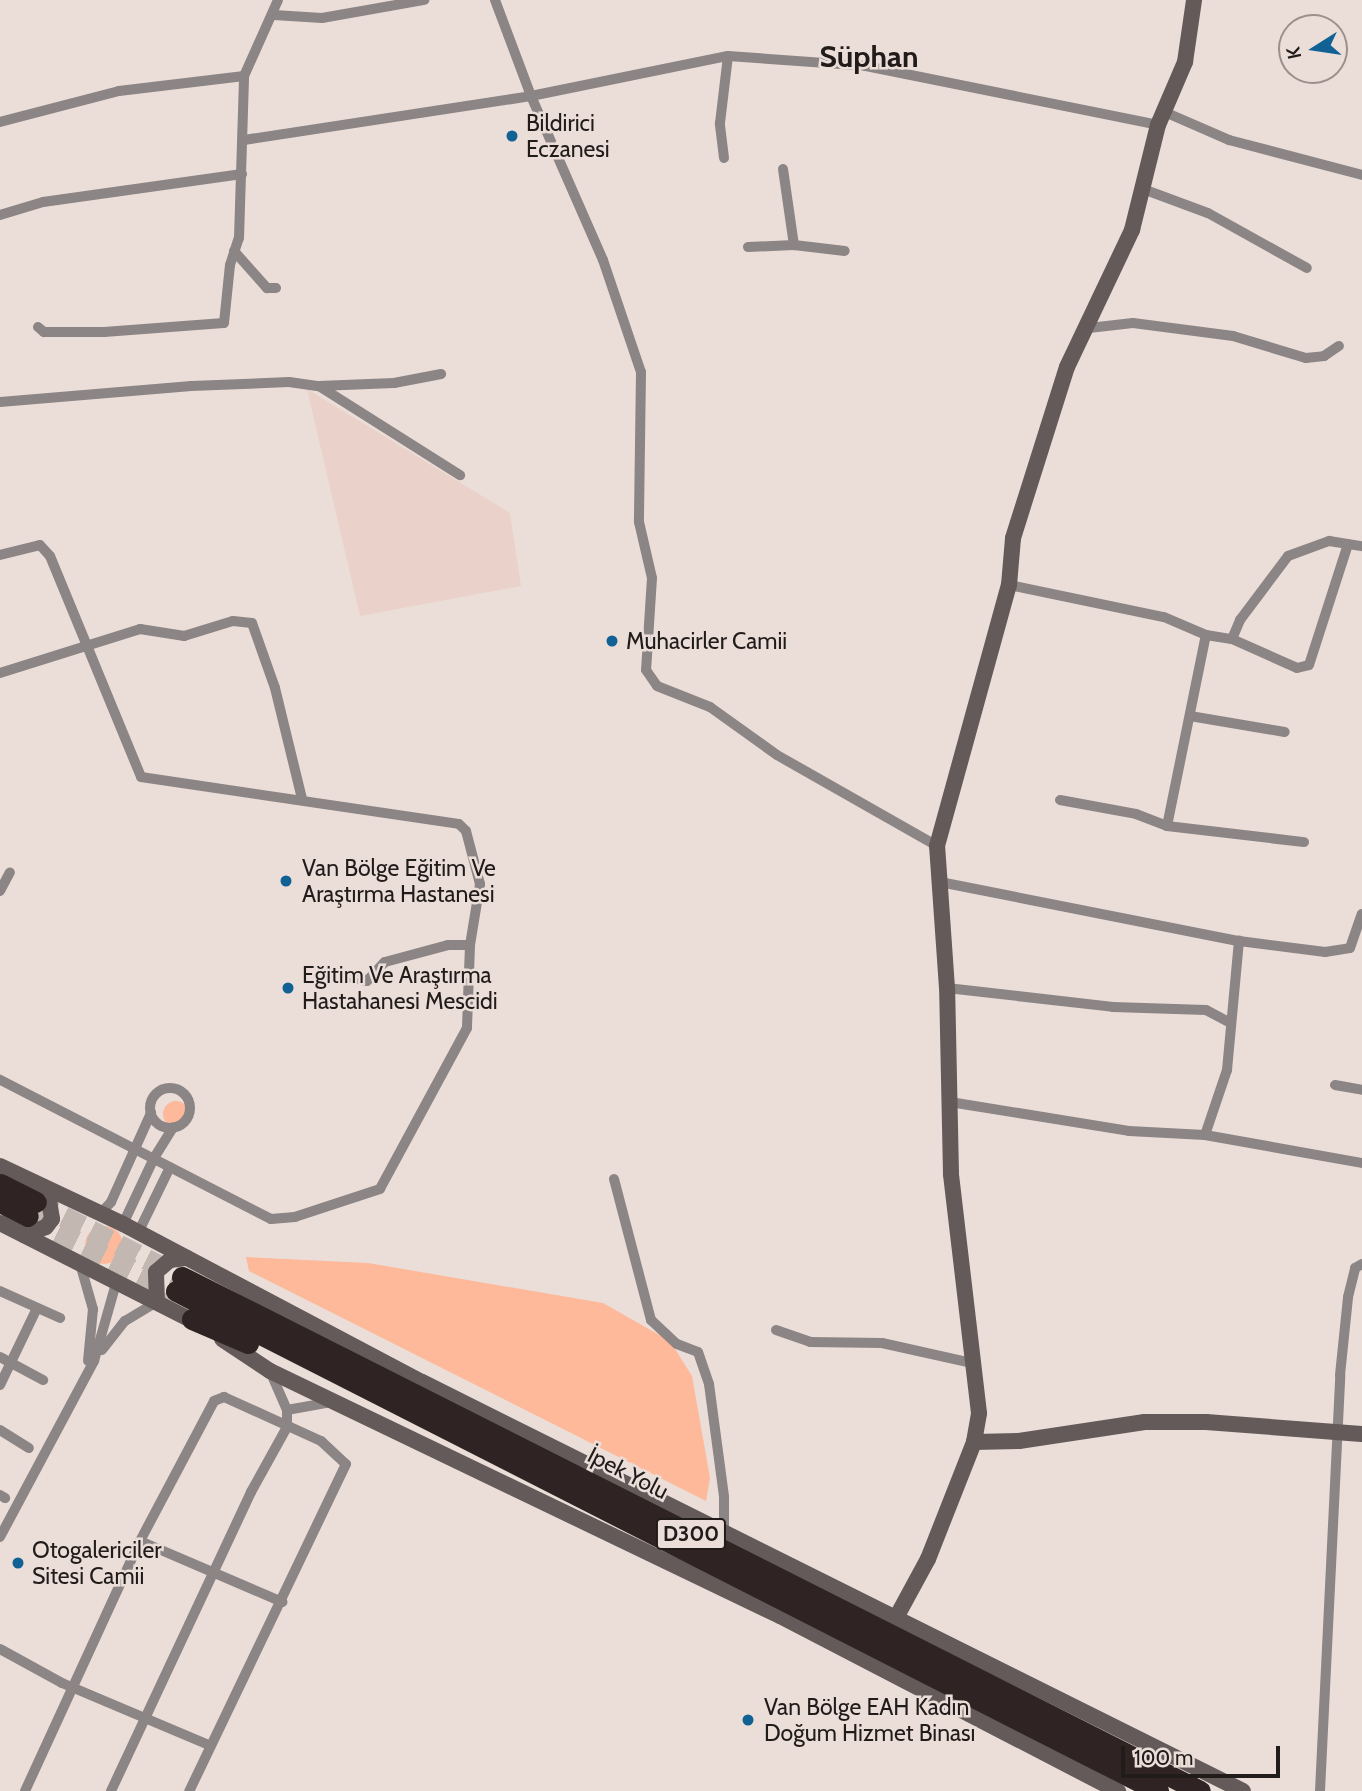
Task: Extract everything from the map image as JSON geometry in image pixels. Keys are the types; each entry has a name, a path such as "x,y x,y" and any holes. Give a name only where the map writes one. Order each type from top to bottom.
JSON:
{"highway":[{"path":"0,1184 34,1211"},
{"path":"0,1202 34,1211"},
{"name":"İpek Yolu","path":"182,1276 645,1532 1158,1791"},
{"name":"İpek Yolu","path":"182,1276 1200,1791"},
{"path":"192,1319 645,1532"}],"street":[{"path":"38,327 44,332 104,332 224,323 234,251 239,238 244,140 243,76 274,15 278,0"},
{"path":"274,15 322,18 424,0"},
{"path":"495,0 531,96 603,260 640,372 639,522 652,578 646,670 657,686 710,707 777,755 937,846"},
{"path":"897,1616 928,1559 974,1442 980,1394 954,1210 947,988 937,846 1009,585 1013,537 1067,367 1089,328 1132,230 1163,119 1185,62 1194,0"},
{"path":"724,158 720,123 729,56"},
{"path":"244,140 531,96 729,56 866,66 1163,119 1229,140 1362,175"},
{"path":"0,122 119,91 243,76"},
{"path":"783,169 794,245"},
{"path":"0,215 43,202 242,174"},
{"path":"1143,189 1208,213 1307,268"},
{"path":"748,247 794,245 845,251"},
{"path":"234,251 267,288 276,288"},
{"path":"1089,328 1133,323 1233,336 1306,358 1324,356 1339,346"},
{"path":"0,401 191,386 289,382 319,386 394,383 441,374"},
{"path":"319,386 460,474"},
{"path":"1232,639 1240,621 1288,556 1329,541 1362,546"},
{"path":"1009,585 1164,617 1206,635 1232,639 1297,668 1310,665 1348,544"},
{"path":"0,555 45,548 64,599 91,647 141,777 459,824 466,831 480,884 470,945 467,1028 380,1189 279,1220 0,1080"},
{"path":"0,673 91,647 140,629 184,636 233,621 252,623 275,688 302,799"},
{"path":"1167,826 1206,635"},
{"path":"1190,716 1285,732"},
{"path":"1060,800 1136,814 1167,826 1304,842"},
{"path":"0,891 10,872"},
{"path":"940,881 1239,941 1325,952 1350,948 1362,914"},
{"path":"1205,1135 1227,1070 1239,941"},
{"path":"349,976 367,981 385,962 470,945"},
{"path":"947,988 1113,1007 1206,1010 1230,1021"},
{"path":"1335,1084 1362,1090"},
{"path":"99,1215 111,1202 137,1150 151,1113 153,1099 163,1090 182,1093 190,1111 184,1122 173,1128 153,1158 123,1224"},
{"path":"950,1102 1129,1131 1205,1135 1362,1163"},
{"path":"151,1113 161,1126 173,1128"},
{"path":"0,1166 81,1267 93,1309 84,1381"},
{"path":"138,1233 170,1167"},
{"path":"614,1179 638,1256 651,1320 677,1344 698,1352 709,1384 724,1497 724,1531"},
{"path":"0,1223 34,1211 99,1215 123,1224 138,1233 182,1276 422,1382 897,1616 1243,1791"},
{"path":"157,1302 156,1272 170,1260 182,1276"},
{"path":"1320,1791 1348,1297 1354,1268 1362,1264"},
{"path":"81,1267 192,1319 270,1371 768,1611 1118,1791"},
{"path":"0,1537 94,1361 116,1283"},
{"path":"0,1291 60,1318"},
{"path":"94,1361 125,1321 157,1302"},
{"path":"0,1385 37,1308"},
{"path":"776,1330 810,1342 882,1343 976,1364"},
{"path":"0,1357 43,1380"},
{"path":"111,1791 212,1574 287,1427 287,1410 270,1371"},
{"path":"25,1791 140,1541 214,1401 224,1397 243,1403 287,1427 321,1441 346,1464 189,1791"},
{"path":"287,1410 333,1402"},
{"path":"974,1442 1019,1441 1145,1422 1362,1434"},
{"path":"0,1430 29,1448"},
{"path":"140,1541 282,1602"},
{"path":"0,1649 71,1687 209,1745"}],"shaded area":[{"path":"307,389 510,513 521,586 360,616"},
{"path":"176,1101 185,1105 189,1114 185,1123 176,1127 167,1123 163,1114 167,1105"},
{"path":"104,1226 117,1232 123,1245 117,1258 104,1264 91,1258 85,1245 91,1232"},
{"path":"246,1257 368,1263 603,1303 670,1341 692,1376 710,1478 706,1501 249,1271"}],"tunnel":[{"path":"36,1202 182,1277"},
{"path":"30,1217 176,1291"}],"place":[{"name":"Bildirici Eczanesi","path":"512,136"},
{"name":"Muhacirler Camii","path":"612,641"},
{"name":"Van Bölge Eğitim Ve Araştırma Hastanesi","path":"286,881"},
{"name":"Eğitim Ve Araştırma Hastahanesi Mescidi","path":"288,988"},
{"name":"Otogalericiler Sitesi Camii","path":"18,1563"},
{"name":"Van Bölge EAH Kadın Doğum Hizmet Binası","path":"748,1720"}],"district":[{"name":"Süphan","path":"869,57"}]}
